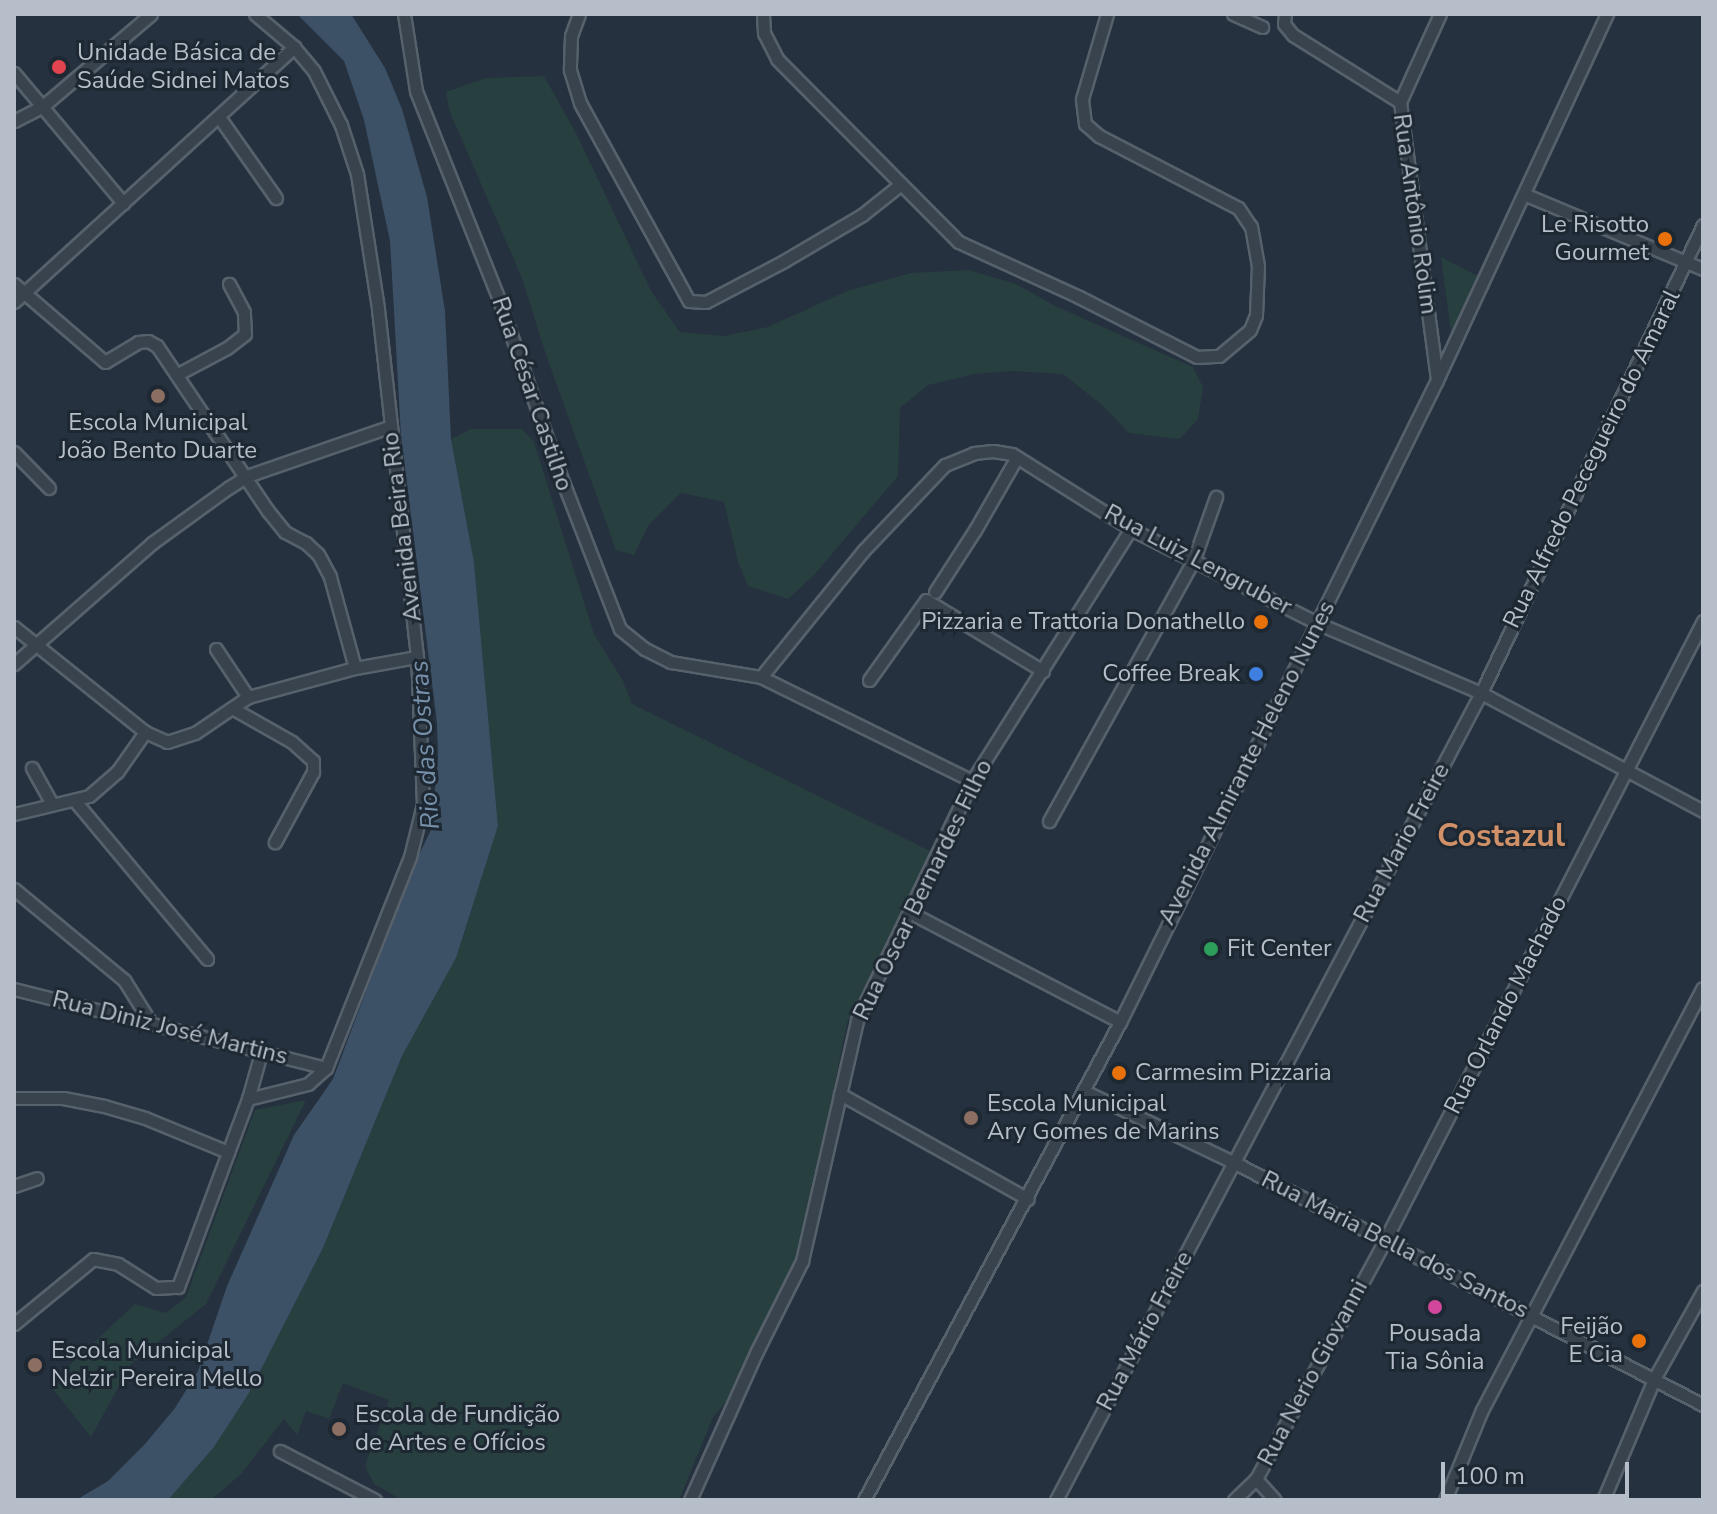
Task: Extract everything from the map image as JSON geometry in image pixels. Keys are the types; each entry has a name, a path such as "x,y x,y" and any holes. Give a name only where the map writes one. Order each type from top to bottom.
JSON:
{"street":[{"path":"14,121 43,106 151,14"},
{"name":"Avenida Beira Rio","path":"255,14 294,47 314,71 341,125 357,174 378,308 417,657 423,804 410,857 326,1068"},
{"name":"Rua César Castilho","path":"404,14 416,91 494,286 556,464 620,629 645,649 671,662 761,677 972,781"},
{"path":"579,14 571,36 570,70 580,103 689,301 706,302 784,261 862,215 901,184"},
{"path":"763,14 764,33 777,59 959,242 1079,297 1197,357 1219,356 1239,343 1250,330 1256,315 1258,266 1251,227 1238,208 1099,136 1085,124 1082,99 1107,14"},
{"path":"1233,14 1262,27"},
{"name":"Rua Antônio Rolim","path":"1285,14 1284,24 1293,35 1400,102 1437,380"},
{"path":"1400,102 1440,14"},
{"name":"Avenida Almirante Heleno Nunes","path":"864,1500 1028,1199 1120,1022 1437,380 1526,195 1607,14"},
{"path":"14,302 19,288 123,203 294,47"},
{"path":"14,73 123,203"},
{"path":"219,117 276,198"},
{"path":"1526,195 1703,269"},
{"name":"Rua Alfredo Pecegueiro do Amaral","path":"1481,693 1703,225"},
{"path":"178,374 227,348 245,334 244,312 229,284"},
{"path":"19,288 105,362 138,342 148,341 157,346 285,532 306,543 318,554 330,577 355,668"},
{"path":"14,664 152,543 247,476 391,426"},
{"name":"Rua Luiz Lengruber","path":"761,677 863,551 945,465 974,453 993,451 1017,457 1131,529 1317,623 1481,693 1703,811"},
{"path":"14,452 49,488"},
{"path":"935,592 1017,457"},
{"path":"1049,821 1194,559 1216,497"},
{"name":"Rua Oscar Bernardes Filho","path":"690,1500 802,1261 857,1020 972,781 1131,529"},
{"path":"869,680 926,600 1043,671"},
{"name":"Rua Orlando Machado","path":"1385,1240 1703,621"},
{"path":"14,627 145,732 167,742 177,741 248,697 355,668 417,657"},
{"path":"216,649 248,697"},
{"name":"Rua Mario Freire","path":"1235,1163 1481,693"},
{"path":"232,708 292,742 313,761 313,772 275,842"},
{"path":"14,814 89,796 117,772 145,732"},
{"path":"32,768 52,804"},
{"path":"75,801 207,959"},
{"path":"14,889 124,980 149,1020"},
{"path":"909,912 1120,1022"},
{"path":"1445,1500 1482,1410 1703,988"},
{"name":"Rua Diniz José Martins","path":"14,989 149,1020 261,1053 326,1068"},
{"path":"14,1324 93,1259 118,1264 156,1288 178,1287 248,1099 261,1053"},
{"path":"248,1099 308,1084 326,1068"},
{"name":"Rua Maria Bella dos Santos","path":"1084,1091 1235,1163 1703,1405"},
{"path":"840,1094 1028,1199"},
{"path":"14,1098 63,1098 104,1106 145,1118 228,1152"},
{"name":"Rua Mário Freire","path":"1056,1500 1235,1163"},
{"path":"14,1186 37,1178"},
{"name":"Rua Nerio Giovanni","path":"1234,1500 1256,1479 1385,1240"},
{"path":"1603,1500 1654,1379 1703,1291"},
{"path":"280,1451 375,1500"},
{"path":"1256,1479 1275,1500"}],"green space":[{"path":"544,76 576,133 651,291 680,332 724,336 768,327 847,291 911,273 969,270 1016,284 1055,306 1193,367 1203,387 1198,419 1180,439 1129,433 1102,405 1063,374 1011,371 975,374 928,385 900,408 898,476 814,575 788,599 748,586 738,562 724,502 681,493 648,526 634,555 616,550 545,352 522,278 449,110 446,92 486,78"},
{"path":"1441,257 1480,277 1452,340"},
{"path":"471,429 522,429 534,442 594,634 623,681 632,704 932,852 847,1023 806,1228 793,1264 731,1396 713,1417 679,1500 402,1500 374,1484 365,1466 389,1400 343,1383 329,1419 306,1411 297,1435 284,1419 241,1474 211,1500 168,1500 214,1447 249,1393 323,1248 402,1056 456,958 498,826 474,562 451,439"},
{"path":"306,1100 206,1304 131,1364 91,1437 49,1384 135,1304 166,1313 186,1297 255,1110"}],"water":[{"path":"297,14 351,14 385,68 402,109 427,197 445,311 451,439 474,562 498,826 456,958 402,1056 323,1248 249,1393 214,1447 168,1500 76,1500 108,1481 145,1444 175,1408 198,1371 227,1286 294,1135 333,1079 413,867 431,830 438,758 437,723 401,436 390,241 364,120 344,61"}],"place":[{"name":"Unidade Básica de Saúde Sidnei Matos","path":"59,67"},
{"name":"Le Risotto Gourmet","path":"1665,239"},
{"name":"Escola Municipal João Bento Duarte","path":"158,396"},
{"name":"Pizzaria e Trattoria Donathello","path":"1261,622"},
{"name":"Coffee Break","path":"1256,674"},
{"name":"Fit Center","path":"1211,949"},
{"name":"Carmesim Pizzaria","path":"1119,1073"},
{"name":"Escola Municipal Ary Gomes de Marins","path":"971,1118"},
{"name":"Pousada Tia Sônia","path":"1435,1307"},
{"name":"Feijão E Cia","path":"1639,1341"},
{"name":"Escola Municipal Nelzir Pereira Mello","path":"35,1365"},
{"name":"Escola de Fundição de Artes e Ofícios","path":"339,1429"}],"district":[{"name":"Costazul","path":"1501,836"}],"water label":[{"name":"Rio das Ostras","path":"425,745"}]}
